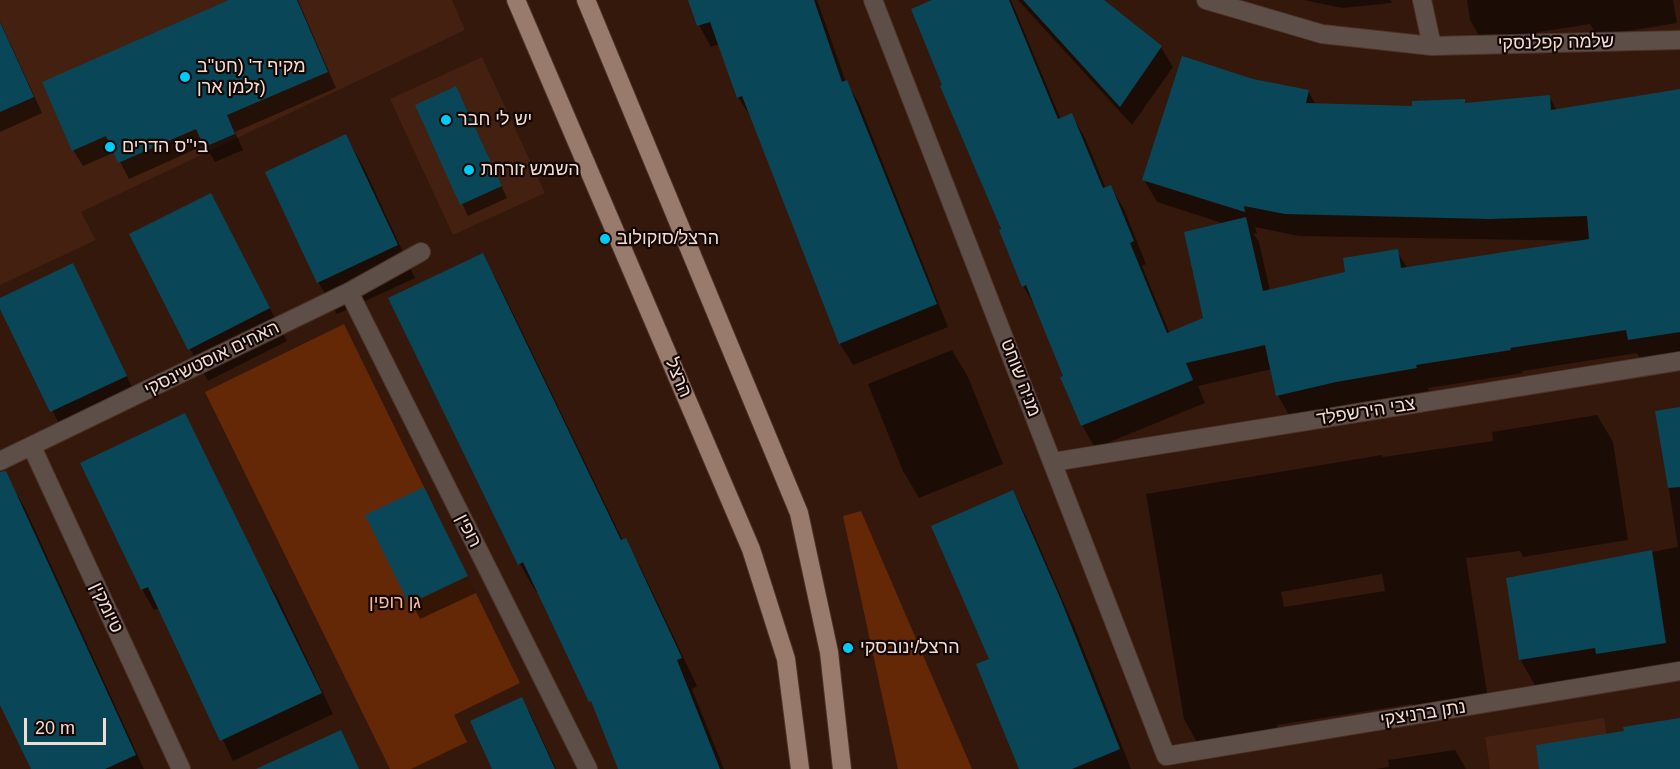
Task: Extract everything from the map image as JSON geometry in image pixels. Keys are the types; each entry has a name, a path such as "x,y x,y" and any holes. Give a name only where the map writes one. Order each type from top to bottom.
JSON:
{"main road":[{"name":"הרצל","path":"516,0 751,549 786,659 800,769"},
{"path":"586,0 799,513 829,651 842,769"}],"street":[{"path":"596,0 612,59"},
{"name":"מניה שוחט","path":"873,0 1166,756"},
{"name":"שלמה קפלנסקי","path":"1206,0 1322,34 1432,46 1680,40"},
{"path":"1422,0 1432,46"},
{"name":"האחים אוסטשינסקי","path":"0,461 349,292 421,252"},
{"name":"רופין","path":"349,292 588,769"},
{"name":"צבי הירשפלד","path":"1053,462 1680,362"},
{"name":"טיומקין","path":"32,447 180,769"},
{"name":"נתן ברניצקי","path":"1166,756 1680,671"}],"shaded area":[{"name":"בי\"ס הדרים","path":"0,0 452,0 465,30 81,212 96,240 0,285"},
{"path":"482,57 545,193 453,235 390,99"},
{"path":"1604,718 1612,769 1490,769 1485,737"}],"green space":[{"name":"גן רופין","path":"344,324 520,683 454,715 467,742 411,769 390,769 205,392"},
{"path":"861,511 972,769 898,769 843,516"}],"building":[{"name":"מקיף ד' (חט\"ב זלמן ארן)","path":"229,0 297,0 328,72 227,115 235,134 204,147 196,129 118,163 106,136 72,151 42,82"},
{"path":"688,0 814,0 842,82 847,80 937,304 839,344 742,96 737,98 710,22 697,26"},
{"path":"932,0 1009,0 1058,119 1072,113 1103,188 1111,185 1134,241 1130,243 1167,333 1203,318 1184,232 1246,217 1263,291 1345,272 1343,258 1398,249 1401,268 1589,239 1587,216 1489,219 1285,214 1244,206 1245,212 1142,180 1182,56 1253,79 1309,90 1306,103 1412,106 1412,101 1465,99 1465,103 1550,95 1551,110 1680,89 1680,332 1628,340 1626,330 1510,348 1511,350 1416,365 1417,368 1336,382 1276,396 1265,345 1186,363 1193,380 1081,426 1026,285 1022,287 999,230 1001,229 940,86 942,85 911,9"},
{"path":"1023,0 1104,0 1162,46 1120,107"},
{"path":"0,22 34,97 0,112"},
{"path":"456,86 502,186 460,205 415,105"},
{"path":"346,134 398,245 317,283 265,172"},
{"path":"211,193 270,308 188,350 129,234"},
{"path":"483,253 621,540 626,538 682,658 677,660 720,769 618,769 591,701 589,702 523,562 518,565 388,298"},
{"path":"73,263 127,376 50,412 0,309 0,298"},
{"path":"1680,407 1680,487 1668,488 1655,411"},
{"path":"185,413 322,693 220,741 148,587 141,590 80,463"},
{"path":"6,471 136,755 105,769 31,769 0,705 0,472"},
{"path":"424,487 468,576 409,604 365,515"},
{"path":"1013,490 1061,600 1120,749 1072,769 1019,769 976,664 989,659 931,526"},
{"path":"1652,550 1666,643 1596,654 1595,648 1519,660 1506,578"},
{"path":"522,697 555,769 492,769 470,721"},
{"path":"1680,718 1680,769 1539,769 1536,745 1624,731 1623,727"},
{"path":"341,730 359,769 256,769"}],"place":[{"name":"מקיף ד' (חט\"ב זלמן ארן)","path":"185,77"},
{"name":"יש לי חבר","path":"446,120"},
{"name":"בי\"ס הדרים","path":"110,147"},
{"name":"השמש זורחת","path":"469,170"},
{"name":"הרצל/סוקולוב","path":"605,239"},
{"name":"הרצל/ינובסקי","path":"848,648"}]}
